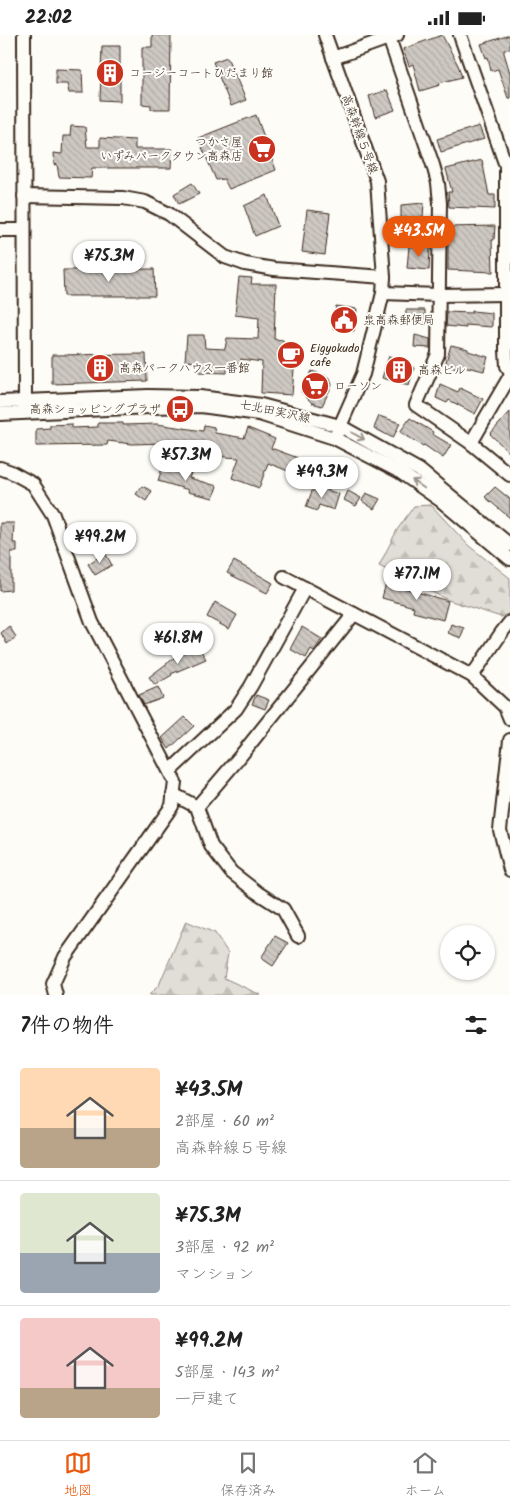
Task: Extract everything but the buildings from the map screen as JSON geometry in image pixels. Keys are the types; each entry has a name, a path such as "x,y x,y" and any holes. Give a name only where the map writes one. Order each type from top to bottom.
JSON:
{"street":[{"path":"24,35 25,407"},
{"name":"高森幹線５号線","path":"325,35 377,181 384,277 383,293 363,374 334,438"},
{"path":"460,35 508,166 509,241 506,294 506,351 507,366 510,371"},
{"path":"332,58 391,36 433,165 438,183 440,203 438,353 416,405 471,443 510,475"},
{"path":"24,196 123,198 145,202 169,214 225,257 245,264 274,269 384,277"},
{"path":"0,230 24,230"},
{"path":"383,293 438,295 506,294"},
{"path":"471,443 510,376"},
{"name":"七北田実沢線","path":"0,402 25,407 148,396 200,397 261,405 340,426 419,470 510,545"},
{"path":"0,414 25,407 201,407 259,414 334,438 400,472 440,500 510,559"},
{"path":"0,468 33,484 53,515 92,623 175,782 172,806 65,957 53,984 56,995"},
{"path":"284,577 472,676 505,707 510,719"},
{"path":"170,771 236,709 305,588"},
{"path":"197,807 238,759 354,613"},
{"path":"472,676 510,622"},
{"path":"510,740 500,830 510,870"},
{"path":"173,794 197,807 211,846 220,859 230,871 258,893 283,909 298,936"}],"green space":[{"path":"431,505 469,546 510,578 510,613 501,617 448,600 379,566 397,530 414,506"},
{"path":"186,921 215,933 228,953 224,978 261,995 149,995 159,985"}],"place":[{"name":"コージーコートひだまり館","path":"110,73"},
{"name":"つかさ屋 いずみパークタウン高森店","path":"262,149"},
{"name":"泉高森郵便局","path":"344,320"},
{"name":"Eigyokudo cafe","path":"291,355"},
{"name":"高森パークハウス一番館","path":"100,368"},
{"name":"高森ビル","path":"399,370"},
{"name":"ローソン","path":"315,386"},
{"name":"高森ショッピングプラザ","path":"180,409"}]}
